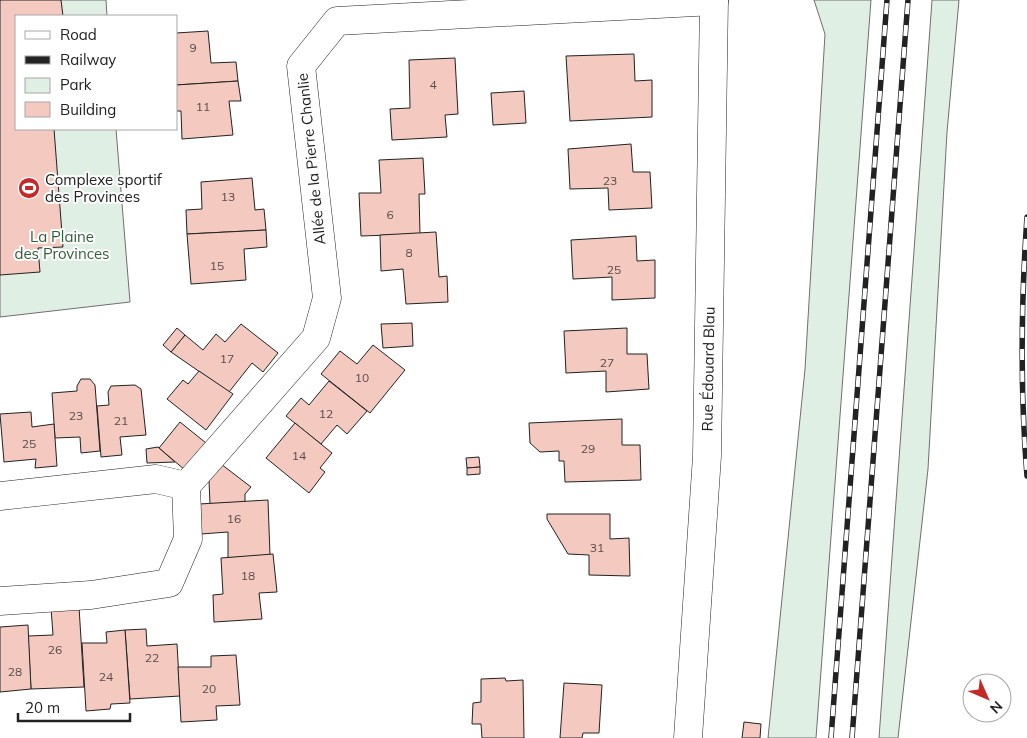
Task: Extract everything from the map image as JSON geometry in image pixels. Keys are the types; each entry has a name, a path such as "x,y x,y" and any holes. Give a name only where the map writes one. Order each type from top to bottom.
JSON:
{"street":[{"name":"Allée de la Pierre Chanlie","path":"186,486 316,338 327,298 300,66 337,21 714,1"},
{"name":"Rue Édouard Blau","path":"688,738 707,456 714,1"},
{"path":"0,496 156,479 186,486 188,539 169,583 90,595 0,601"}],"green space":[{"name":"La Plaine des Provinces","path":"0,0 106,0 107,15 15,15 15,130 116,130 130,302 0,317"},
{"path":"814,0 871,0 816,738 768,738 805,369 825,34"},
{"path":"932,0 959,0 947,132 928,469 898,738 879,738"}],"building":[{"name":"Complexe sportif des Provinces","path":"0,0 61,0 63,15 15,15 15,130 54,130 63,247 38,248 40,272 0,275"},
{"path":"208,31 211,63 236,62 238,81 178,85 178,33"},
{"path":"634,54 635,81 652,80 652,117 570,121 566,56"},
{"path":"455,58 458,114 445,115 447,137 392,140 390,109 410,108 409,60"},
{"path":"238,81 241,101 229,101 233,135 182,139 181,111 178,111 178,85"},
{"path":"524,91 526,123 493,125 491,93"},
{"path":"631,144 633,172 650,172 652,208 609,210 608,188 570,189 568,149"},
{"path":"423,158 425,194 419,194 420,234 361,236 359,193 381,193 379,160"},
{"path":"252,178 255,210 264,209 266,230 187,234 186,210 202,209 201,182"},
{"path":"266,230 267,247 244,249 246,280 191,284 187,234"},
{"path":"436,232 439,277 447,276 448,302 406,304 403,269 381,271 380,235"},
{"path":"636,236 637,261 655,260 655,298 612,300 612,277 573,279 571,240"},
{"path":"412,323 413,346 383,348 381,324"},
{"path":"241,324 278,353 263,372 252,363 229,392 171,352 185,335 203,350 216,334 225,342"},
{"path":"177,328 185,335 171,352 163,345"},
{"path":"627,328 627,354 647,354 649,389 606,392 606,371 566,373 564,331"},
{"path":"373,345 405,370 370,413 321,374 340,351 357,364"},
{"path":"199,371 233,394 206,430 167,399 183,380 188,384"},
{"path":"81,379 90,379 95,385 100,451 81,453 80,437 55,438 52,393 77,391 77,386"},
{"path":"329,381 367,411 347,434 337,425 321,444 286,416 301,398 309,405"},
{"path":"135,385 141,389 146,435 120,437 122,455 101,457 97,406 109,405 108,392 111,386"},
{"path":"31,412 32,427 54,424 57,466 35,468 36,459 4,462 0,414"},
{"path":"622,419 622,445 640,445 641,480 565,482 564,461 559,461 559,451 540,452 530,443 529,423"},
{"path":"180,422 206,443 185,470 159,448"},
{"path":"295,423 332,453 320,468 325,472 309,493 266,458"},
{"path":"158,447 175,462 147,463 146,449"},
{"path":"479,457 480,467 467,468 466,458"},
{"path":"221,464 251,487 245,494 245,502 210,504 209,481"},
{"path":"480,467 480,474 467,475 467,468"},
{"path":"268,500 270,555 228,558 228,532 201,534 199,504"},
{"path":"547,514 610,514 610,539 629,538 630,576 589,575 589,555 568,554 547,519"},
{"path":"273,554 277,592 259,593 262,619 214,622 213,595 223,594 221,558"},
{"path":"79,607 84,687 31,689 28,636 53,635 51,608"},
{"path":"28,625 31,689 0,692 0,627"},
{"path":"146,629 147,646 177,644 180,696 130,699 125,630"},
{"path":"125,630 130,703 111,704 110,709 86,711 82,643 107,643 106,632"},
{"path":"236,655 240,705 216,706 217,720 181,722 178,667 211,667 211,656"},
{"path":"505,678 506,681 523,680 524,738 482,738 481,724 472,724 473,703 481,702 481,679"},
{"path":"564,683 602,685 599,733 583,733 582,738 560,738"},
{"path":"744,722 761,724 760,738 742,738"}],"railway":[{"path":"831,738 887,0"},
{"path":"852,738 908,0"},
{"path":"1027,217 1022,347 1027,476"}],"place":[{"name":"Complexe sportif des Provinces","path":"29,188"}]}
